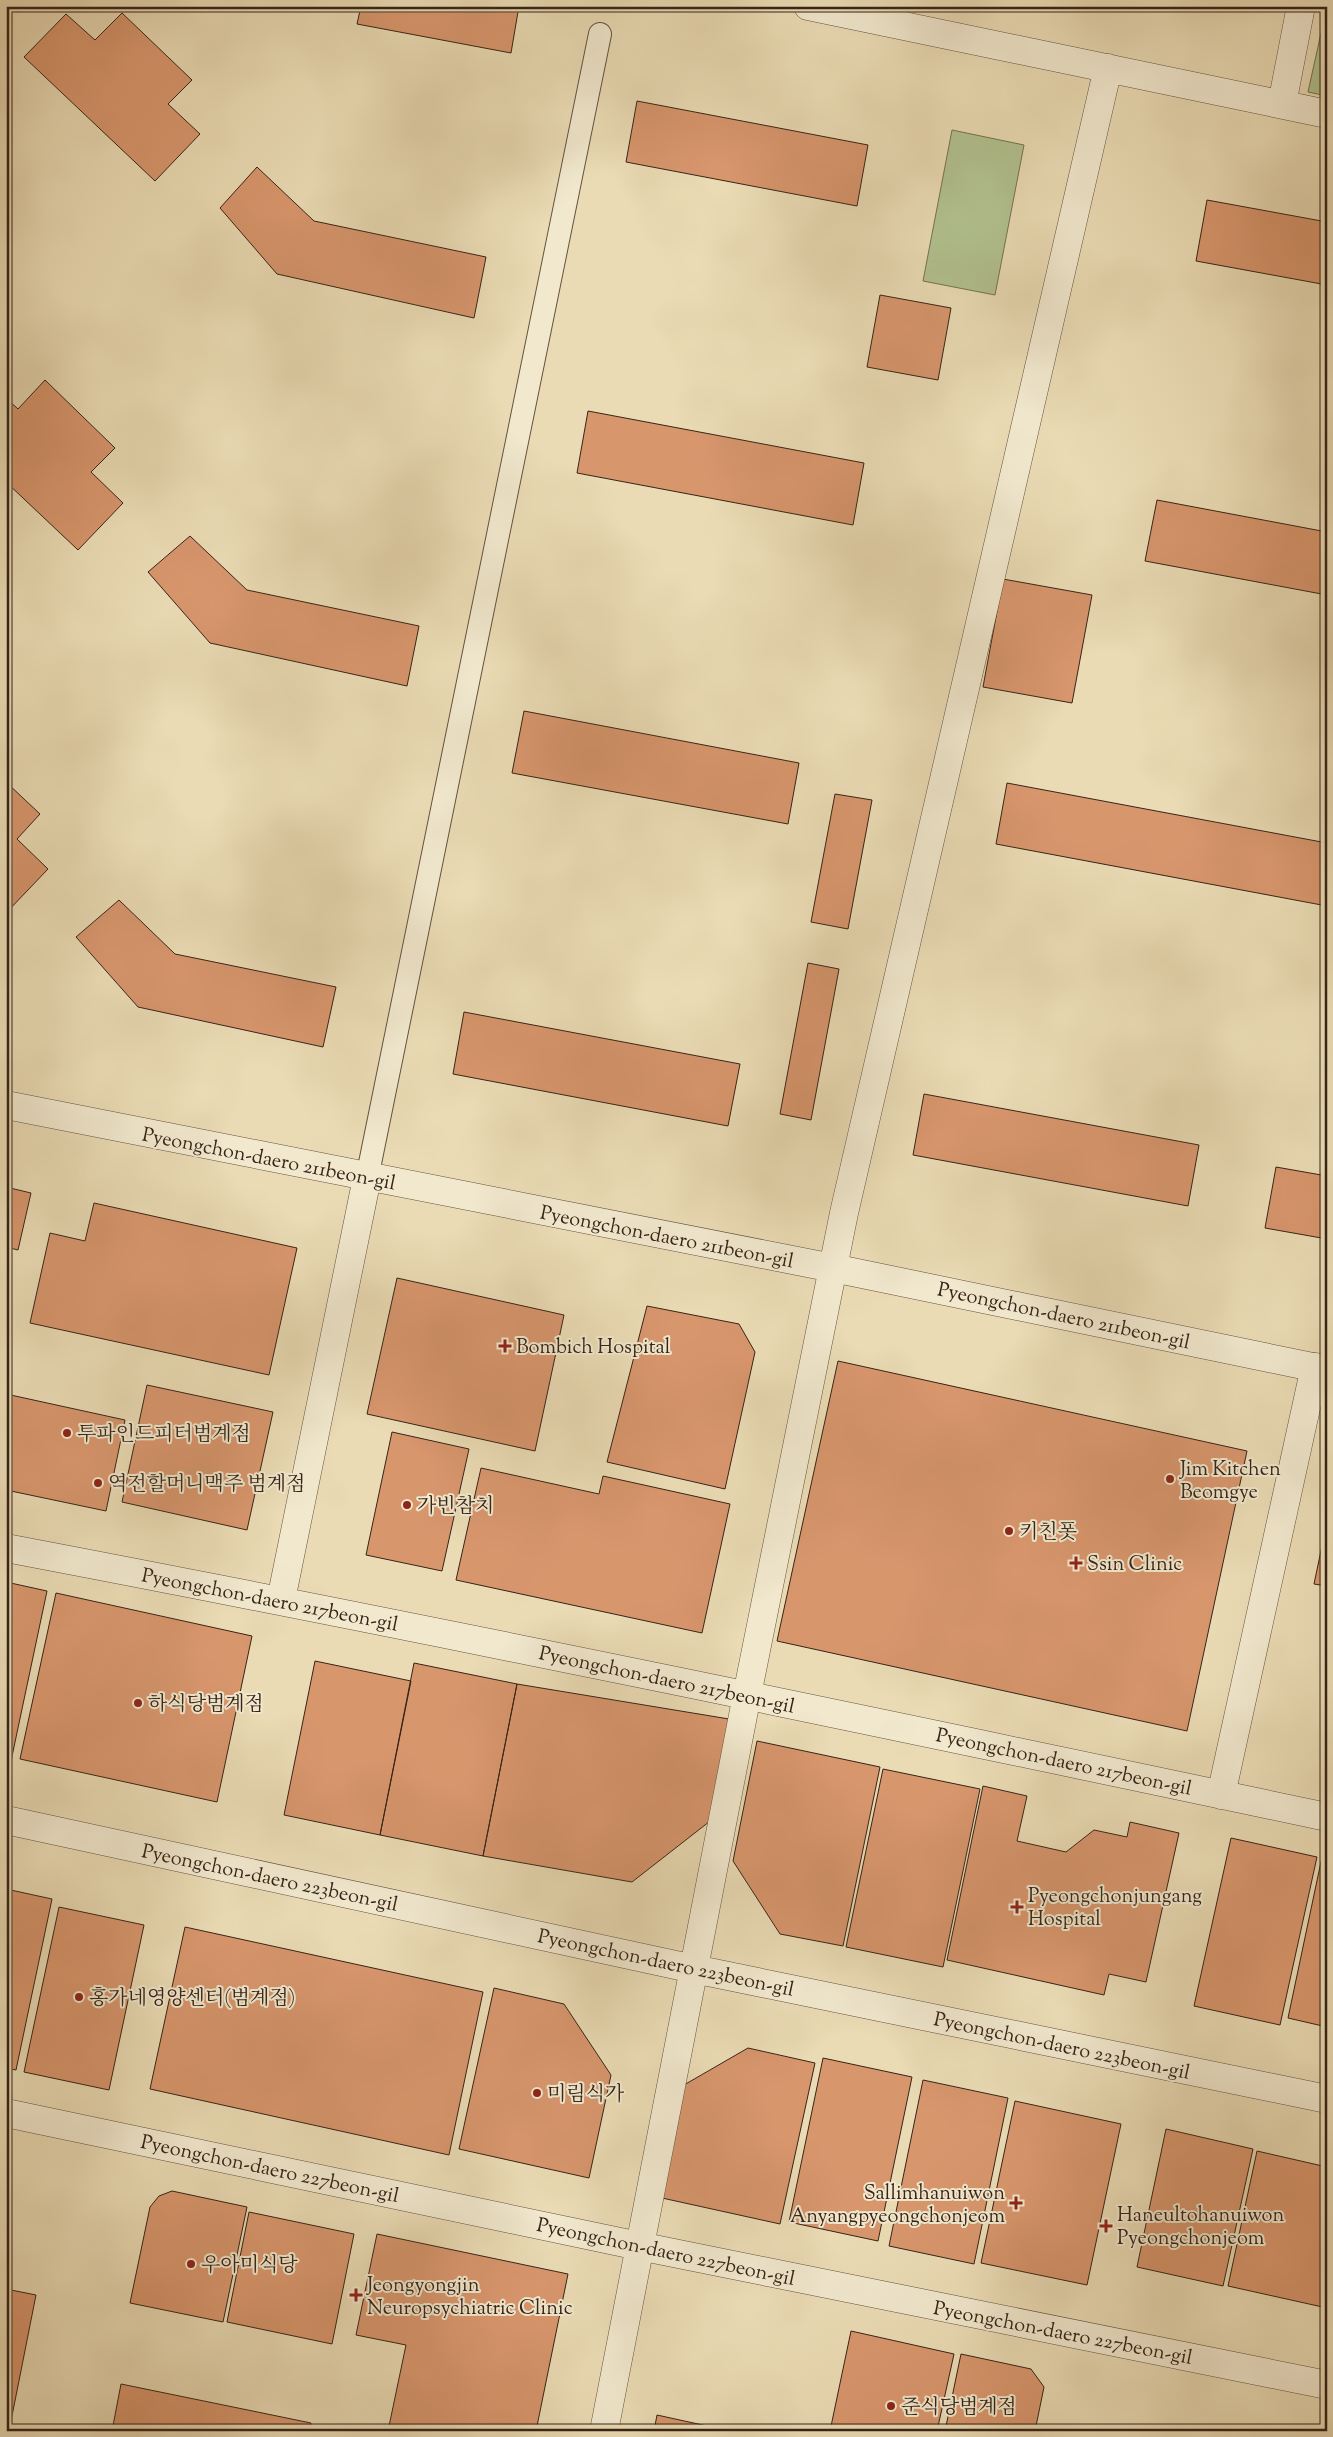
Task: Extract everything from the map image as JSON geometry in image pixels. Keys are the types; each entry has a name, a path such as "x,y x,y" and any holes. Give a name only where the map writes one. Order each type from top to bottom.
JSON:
{"street":[{"path":"808,6 1327,114"},
{"path":"1282,104 1301,6"},
{"path":"604,2431 747,1695 833,1268 1108,68"},
{"name":"Pyeongchon-daero 211beon-gil","path":"6,1105 367,1178 833,1268 1321,1368"},
{"path":"281,1600 367,1178"},
{"path":"1221,1795 1321,1368"},
{"name":"Pyeongchon-daero 217beon-gil","path":"6,1548 281,1600 747,1695 1327,1817"},
{"name":"Pyeongchon-daero 223beon-gil","path":"6,1820 694,1969 1327,2099"},
{"name":"Pyeongchon-daero 227beon-gil","path":"6,2113 639,2246 1327,2385"}],"lane":[{"path":"367,1178 600,34"}],"green space":[{"path":"1327,6 1327,96 1308,92"},
{"path":"952,130 1024,145 995,295 923,281"}],"building":[{"path":"361,6 519,6 511,53 357,24"},
{"path":"122,13 192,80 168,104 200,134 155,181 24,57 66,14 95,40"},
{"path":"637,101 868,145 857,206 626,162"},
{"path":"257,167 314,221 486,257 474,318 277,274 220,208"},
{"path":"1207,200 1327,222 1327,285 1196,261"},
{"path":"880,295 951,308 938,380 867,367"},
{"path":"45,380 115,448 91,472 123,503 78,550 6,482 6,398 18,409"},
{"path":"588,411 864,463 853,525 577,473"},
{"path":"1157,500 1327,532 1327,595 1145,561"},
{"path":"190,536 247,590 419,626 407,686 210,643 148,572"},
{"path":"1003,579 1092,595 1072,703 983,687"},
{"path":"524,711 799,763 788,824 512,773"},
{"path":"6,782 40,814 17,839 48,869 6,913"},
{"path":"1007,783 1327,843 1327,906 996,844"},
{"path":"835,794 872,800 848,929 811,922"},
{"path":"119,900 175,954 336,987 323,1047 138,1007 76,937"},
{"path":"808,963 839,969 811,1120 780,1114"},
{"path":"464,1012 740,1064 728,1126 453,1074"},
{"path":"924,1094 1199,1145 1188,1206 913,1155"},
{"path":"1276,1167 1327,1176 1327,1239 1265,1228"},
{"path":"6,1187 31,1193 18,1250 6,1247"},
{"path":"94,1203 297,1248 269,1375 30,1323 50,1233 85,1241"},
{"path":"397,1278 564,1315 535,1451 367,1414"},
{"path":"647,1306 739,1324 755,1352 725,1489 607,1462"},
{"path":"838,1361 1247,1451 1187,1731 777,1641"},
{"path":"147,1385 273,1412 247,1530 122,1502"},
{"path":"6,1394 125,1420 106,1511 6,1490"},
{"path":"392,1432 469,1449 442,1571 366,1555"},
{"path":"481,1468 599,1494 603,1476 730,1504 702,1633 456,1580"},
{"path":"1327,1522 1327,1586 1314,1584"},
{"path":"6,1582 47,1591 11,1761 6,1760"},
{"path":"56,1593 252,1636 217,1802 20,1759"},
{"path":"315,1661 411,1681 380,1835 284,1815"},
{"path":"414,1663 517,1684 483,1856 380,1835"},
{"path":"517,1684 729,1719 714,1818 632,1882 483,1856"},
{"path":"757,1741 880,1767 843,1946 780,1934 733,1861"},
{"path":"883,1769 980,1789 943,1967 846,1947"},
{"path":"983,1786 1027,1796 1017,1841 1066,1852 1094,1830 1127,1837 1130,1822 1179,1833 1146,1982 1109,1974 1104,1995 947,1960"},
{"path":"1231,1838 1317,1857 1280,2025 1194,2006"},
{"path":"1322,1857 1327,1859 1327,2027 1288,2018"},
{"path":"6,1889 52,1899 16,2070 6,2068"},
{"path":"59,1907 144,1925 109,2090 24,2072"},
{"path":"185,1927 483,1992 449,2155 150,2089"},
{"path":"494,1988 564,2004 611,2075 589,2178 459,2149"},
{"path":"748,2048 815,2063 780,2224 653,2196 677,2089"},
{"path":"823,2058 912,2077 878,2241 789,2222"},
{"path":"923,2080 1008,2098 974,2264 889,2246"},
{"path":"1015,2101 1121,2124 1087,2285 981,2263"},
{"path":"1166,2129 1253,2149 1223,2286 1137,2267"},
{"path":"1257,2151 1327,2167 1327,2308 1228,2286"},
{"path":"172,2191 247,2207 223,2322 130,2303 150,2207 159,2196"},
{"path":"249,2212 354,2234 332,2344 227,2322"},
{"path":"377,2234 568,2274 536,2431 388,2431 406,2345 356,2335"},
{"path":"6,2289 36,2295 9,2431 6,2431"},
{"path":"851,2331 954,2354 937,2431 830,2431"},
{"path":"961,2354 1031,2369 1044,2387 1035,2431 945,2431"},
{"path":"121,2384 311,2423 310,2431 112,2431"},
{"path":"657,2415 730,2431 654,2431"}],"place":[{"name":"Bombich Hospital","path":"505,1346"},
{"name":"투파인드피터범계점","path":"67,1433"},
{"name":"Jim Kitchen Beomgye","path":"1170,1479"},
{"name":"역전할머니맥주 범계점","path":"98,1483"},
{"name":"가빈참치","path":"407,1505"},
{"name":"키친폿","path":"1009,1531"},
{"name":"Ssin Clinic","path":"1076,1563"},
{"name":"하식당범계점","path":"138,1703"},
{"name":"Pyeongchonjungang Hospital","path":"1017,1907"},
{"name":"홍가네영양센터(범계점)","path":"79,1997"},
{"name":"미림식가","path":"537,2093"},
{"name":"Sallimhanuiwon Anyangpyeongchonjeom","path":"1016,2203"},
{"name":"Haneultohanuiwon Pyeongchonjeom","path":"1106,2226"},
{"name":"우아미식당","path":"191,2264"},
{"name":"Jeongyongjin Neuropsychiatric Clinic","path":"356,2295"},
{"name":"준식당범계점","path":"891,2406"}]}
